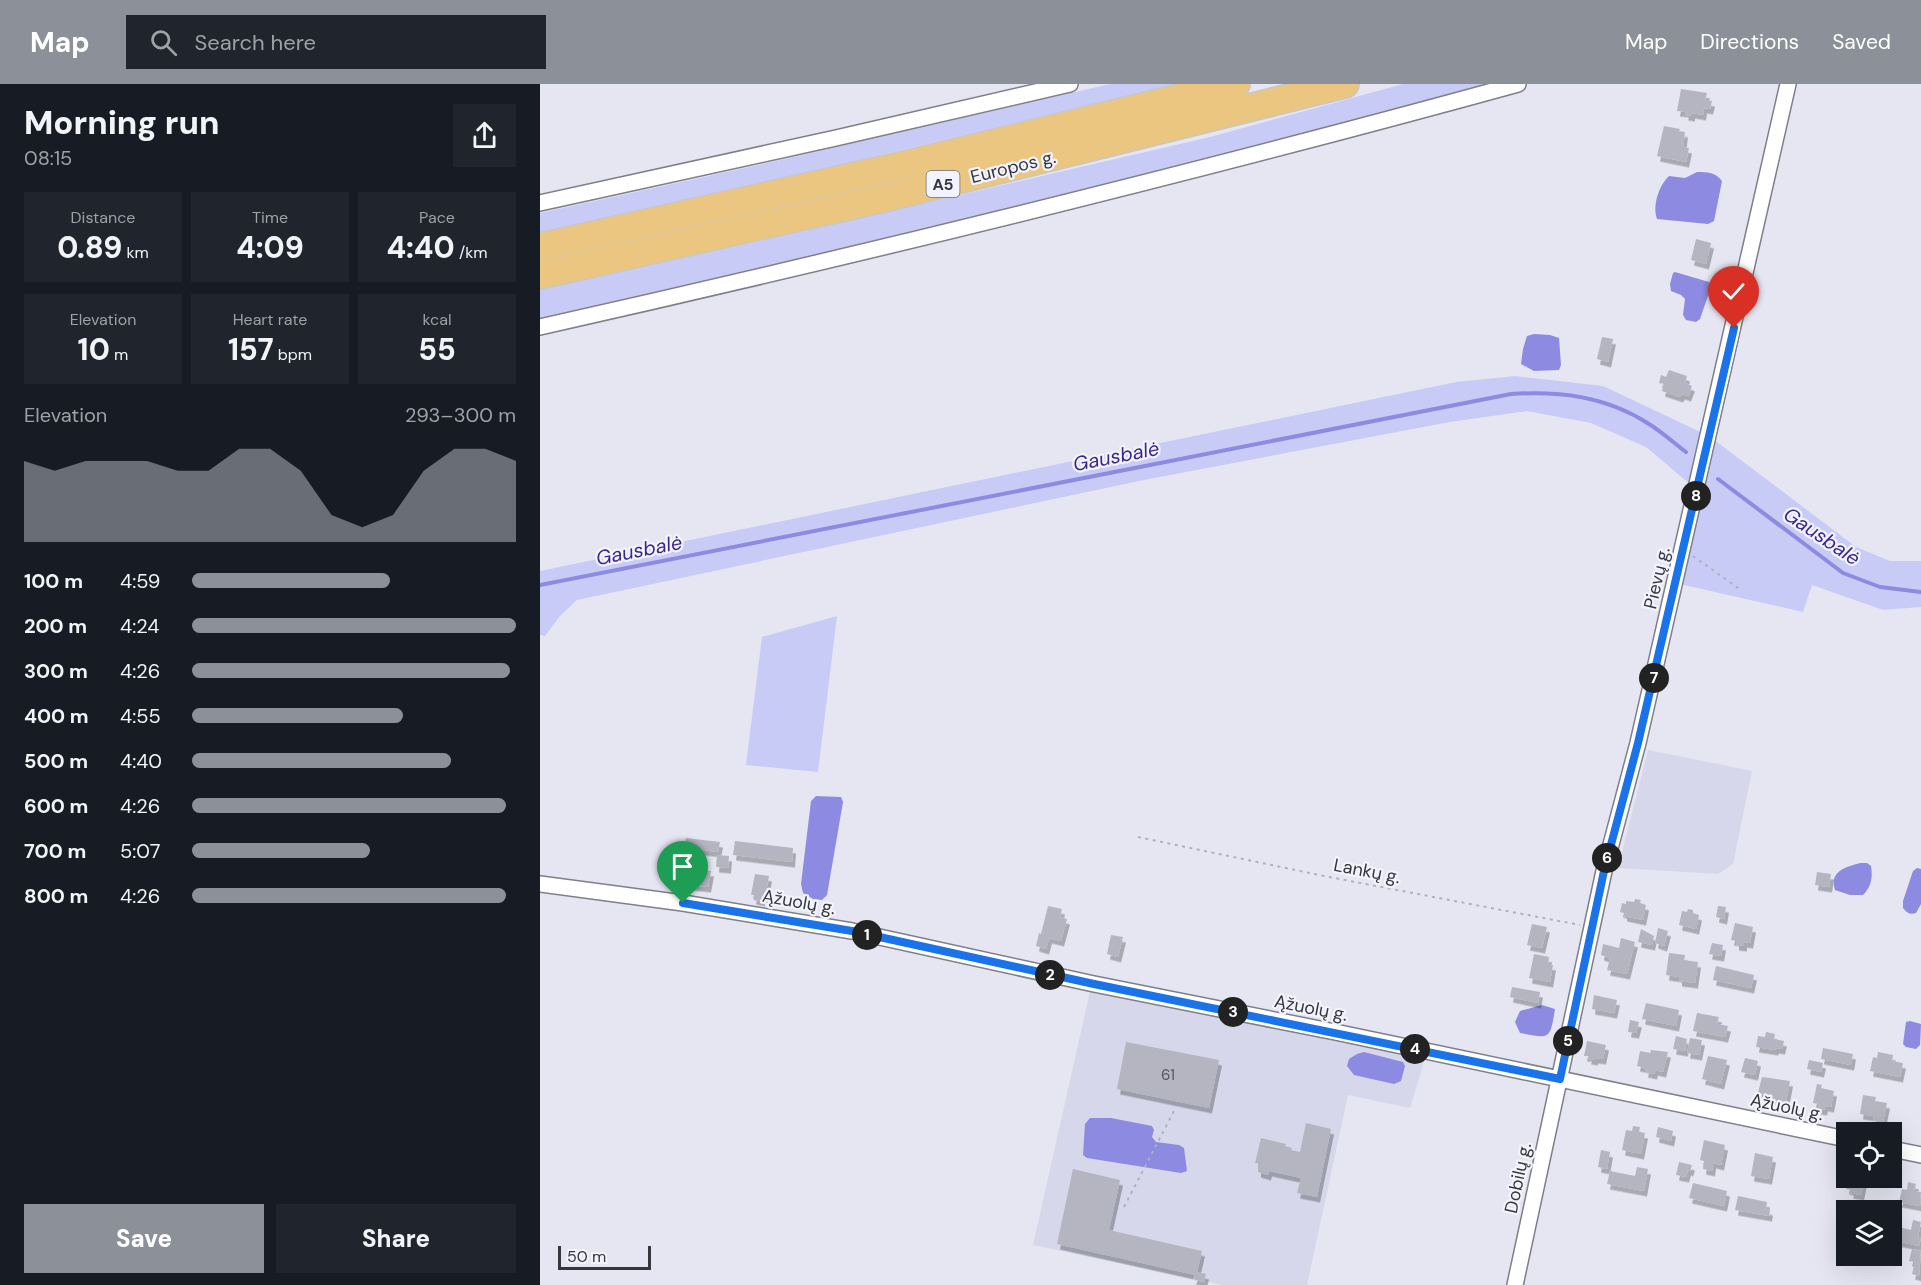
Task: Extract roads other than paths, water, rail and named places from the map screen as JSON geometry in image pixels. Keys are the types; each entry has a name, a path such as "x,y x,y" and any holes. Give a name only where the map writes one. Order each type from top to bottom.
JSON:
{"highway":[{"name":"Europos g.","path":"540,247 898,167 1236,84"},
{"name":"Europos g.","path":"540,275 889,197 1345,84"}],"street":[{"path":"540,203 1070,84"},
{"path":"540,327 1059,205 1518,84"},
{"name":"Pievų g.","path":"1560,1079 1591,927 1638,743 1683,551 1788,84"},
{"name":"Ąžuolų g.","path":"540,884 661,900 852,931 1094,984 1836,1137"},
{"name":"Dobilų g.","path":"1515,1285 1560,1079"},
{"path":"1902,1151 1921,1155"}],"waterway":[{"name":"Gausbalė","path":"540,585 1511,394 1547,393 1599,401 1649,424 1686,452"},
{"name":"Gausbalė","path":"1718,479 1843,573 1880,587 1921,592"}]}
